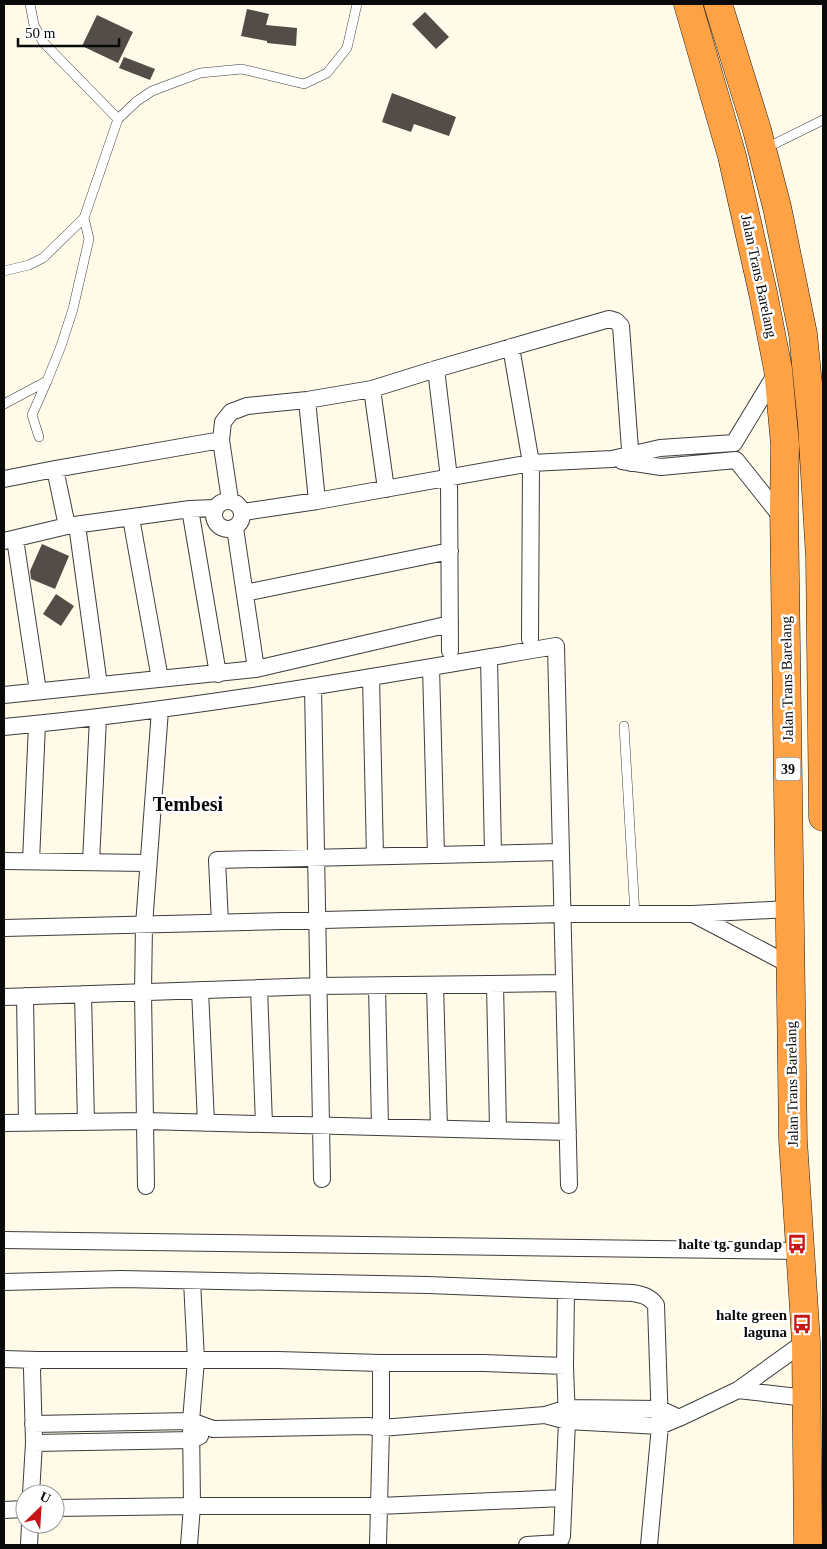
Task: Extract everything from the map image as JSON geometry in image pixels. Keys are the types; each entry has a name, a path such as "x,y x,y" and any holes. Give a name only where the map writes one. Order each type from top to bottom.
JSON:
{"highway":[{"name":"Jalan Trans Barelang","path":"688,4 732,156 763,293 778,369 785,445 784,520 793,1140 806,1341 808,1545"},
{"name":"Jalan Trans Barelang","path":"718,4 757,130 795,292 806,359 822,558 823,817"}],"street":[{"path":"230,500 221,440 223,422 231,412 247,406 307,400 372,389 436,368 609,319 616,321 621,326 631,458"},
{"path":"511,347 531,463 530,639"},
{"path":"784,520 736,460 734,443 782,364 806,359"},
{"path":"436,368 450,478 450,652"},
{"path":"372,389 386,489"},
{"path":"307,400 317,501"},
{"path":"4,479 55,468 221,440"},
{"path":"243,512 317,501 531,463 631,458 660,448 734,443"},
{"path":"631,458 661,467 736,460"},
{"path":"55,468 72,526 99,685"},
{"path":"230,500 238,504 243,512 241,521 235,528 226,529 217,525 213,517 214,508 221,501 230,500"},
{"path":"38,691 9,540 72,526 214,508"},
{"path":"190,510 218,674"},
{"path":"131,518 160,679"},
{"path":"235,528 256,670"},
{"path":"245,593 450,550"},
{"path":"4,695 256,670 450,624"},
{"path":"4,727 160,710 312,687 556,646 569,1185"},
{"path":"489,658 493,853"},
{"path":"431,667 436,855"},
{"path":"371,677 375,856"},
{"path":"312,687 322,1179"},
{"path":"146,1186 143,992 144,925 160,710"},
{"path":"91,862 98,718"},
{"path":"31,861 37,724"},
{"path":"220,923 217,860 561,852"},
{"path":"4,861 148,863"},
{"path":"4,928 563,914 693,914 790,909"},
{"path":"693,914 790,965"},
{"path":"4,997 318,986 564,983"},
{"path":"496,984 498,1130"},
{"path":"435,985 439,1129"},
{"path":"377,986 380,1127"},
{"path":"259,988 264,1124"},
{"path":"200,990 206,1123"},
{"path":"84,994 86,1122"},
{"path":"25,996 27,1123"},
{"path":"4,1123 145,1121 568,1132"},
{"path":"4,1240 800,1251"},
{"path":"4,1282 121,1280 428,1285 646,1295 656,1305 660,1408 649,1545"},
{"path":"189,1545 192,1506 191,1421 196,1360 192,1281"},
{"path":"527,1545 559,1543 562,1536 567,1414 564,1366 566,1291"},
{"path":"567,1414 660,1426 738,1390 806,1341"},
{"path":"4,1359 278,1360 381,1364 484,1363 564,1366"},
{"path":"32,1484 34,1443 32,1369 34,1363 38,1360"},
{"path":"378,1545 381,1364"},
{"path":"738,1390 806,1398"},
{"path":"33,1424 191,1421 213,1428 368,1426 381,1428 660,1408 678,1418"},
{"path":"34,1443 192,1440 213,1428"},
{"path":"65,1508 379,1506 563,1498"}],"lane":[{"path":"30,4 34,25 43,42 118,119"},
{"path":"4,271 29,265 43,258 84,218 118,119 137,102 152,91 200,73 242,70 304,84 327,73 347,48 357,4"},
{"path":"761,150 823,120"},
{"path":"39,437 32,415 47,381 73,310 89,239 84,218"},
{"path":"4,404 47,381"},
{"path":"624,726 635,915"}],"building":[{"path":"247,9 269,14 266,25 297,28 296,46 267,43 267,41 241,36"},
{"path":"425,12 449,37 436,49 412,24"},
{"path":"97,15 133,32 118,63 82,46"},
{"path":"124,57 155,69 150,80 119,68"},
{"path":"392,93 456,117 449,136 414,124 411,132 382,122"},
{"path":"42,544 69,556 55,589 31,579 30,571"},
{"path":"56,594 74,606 61,626 43,614"}],"place":[{"name":"halte tg. gundap","path":"797,1244"},
{"name":"halte green laguna","path":"802,1324"}],"district":[{"name":"Tembesi","path":"188,804"}]}
